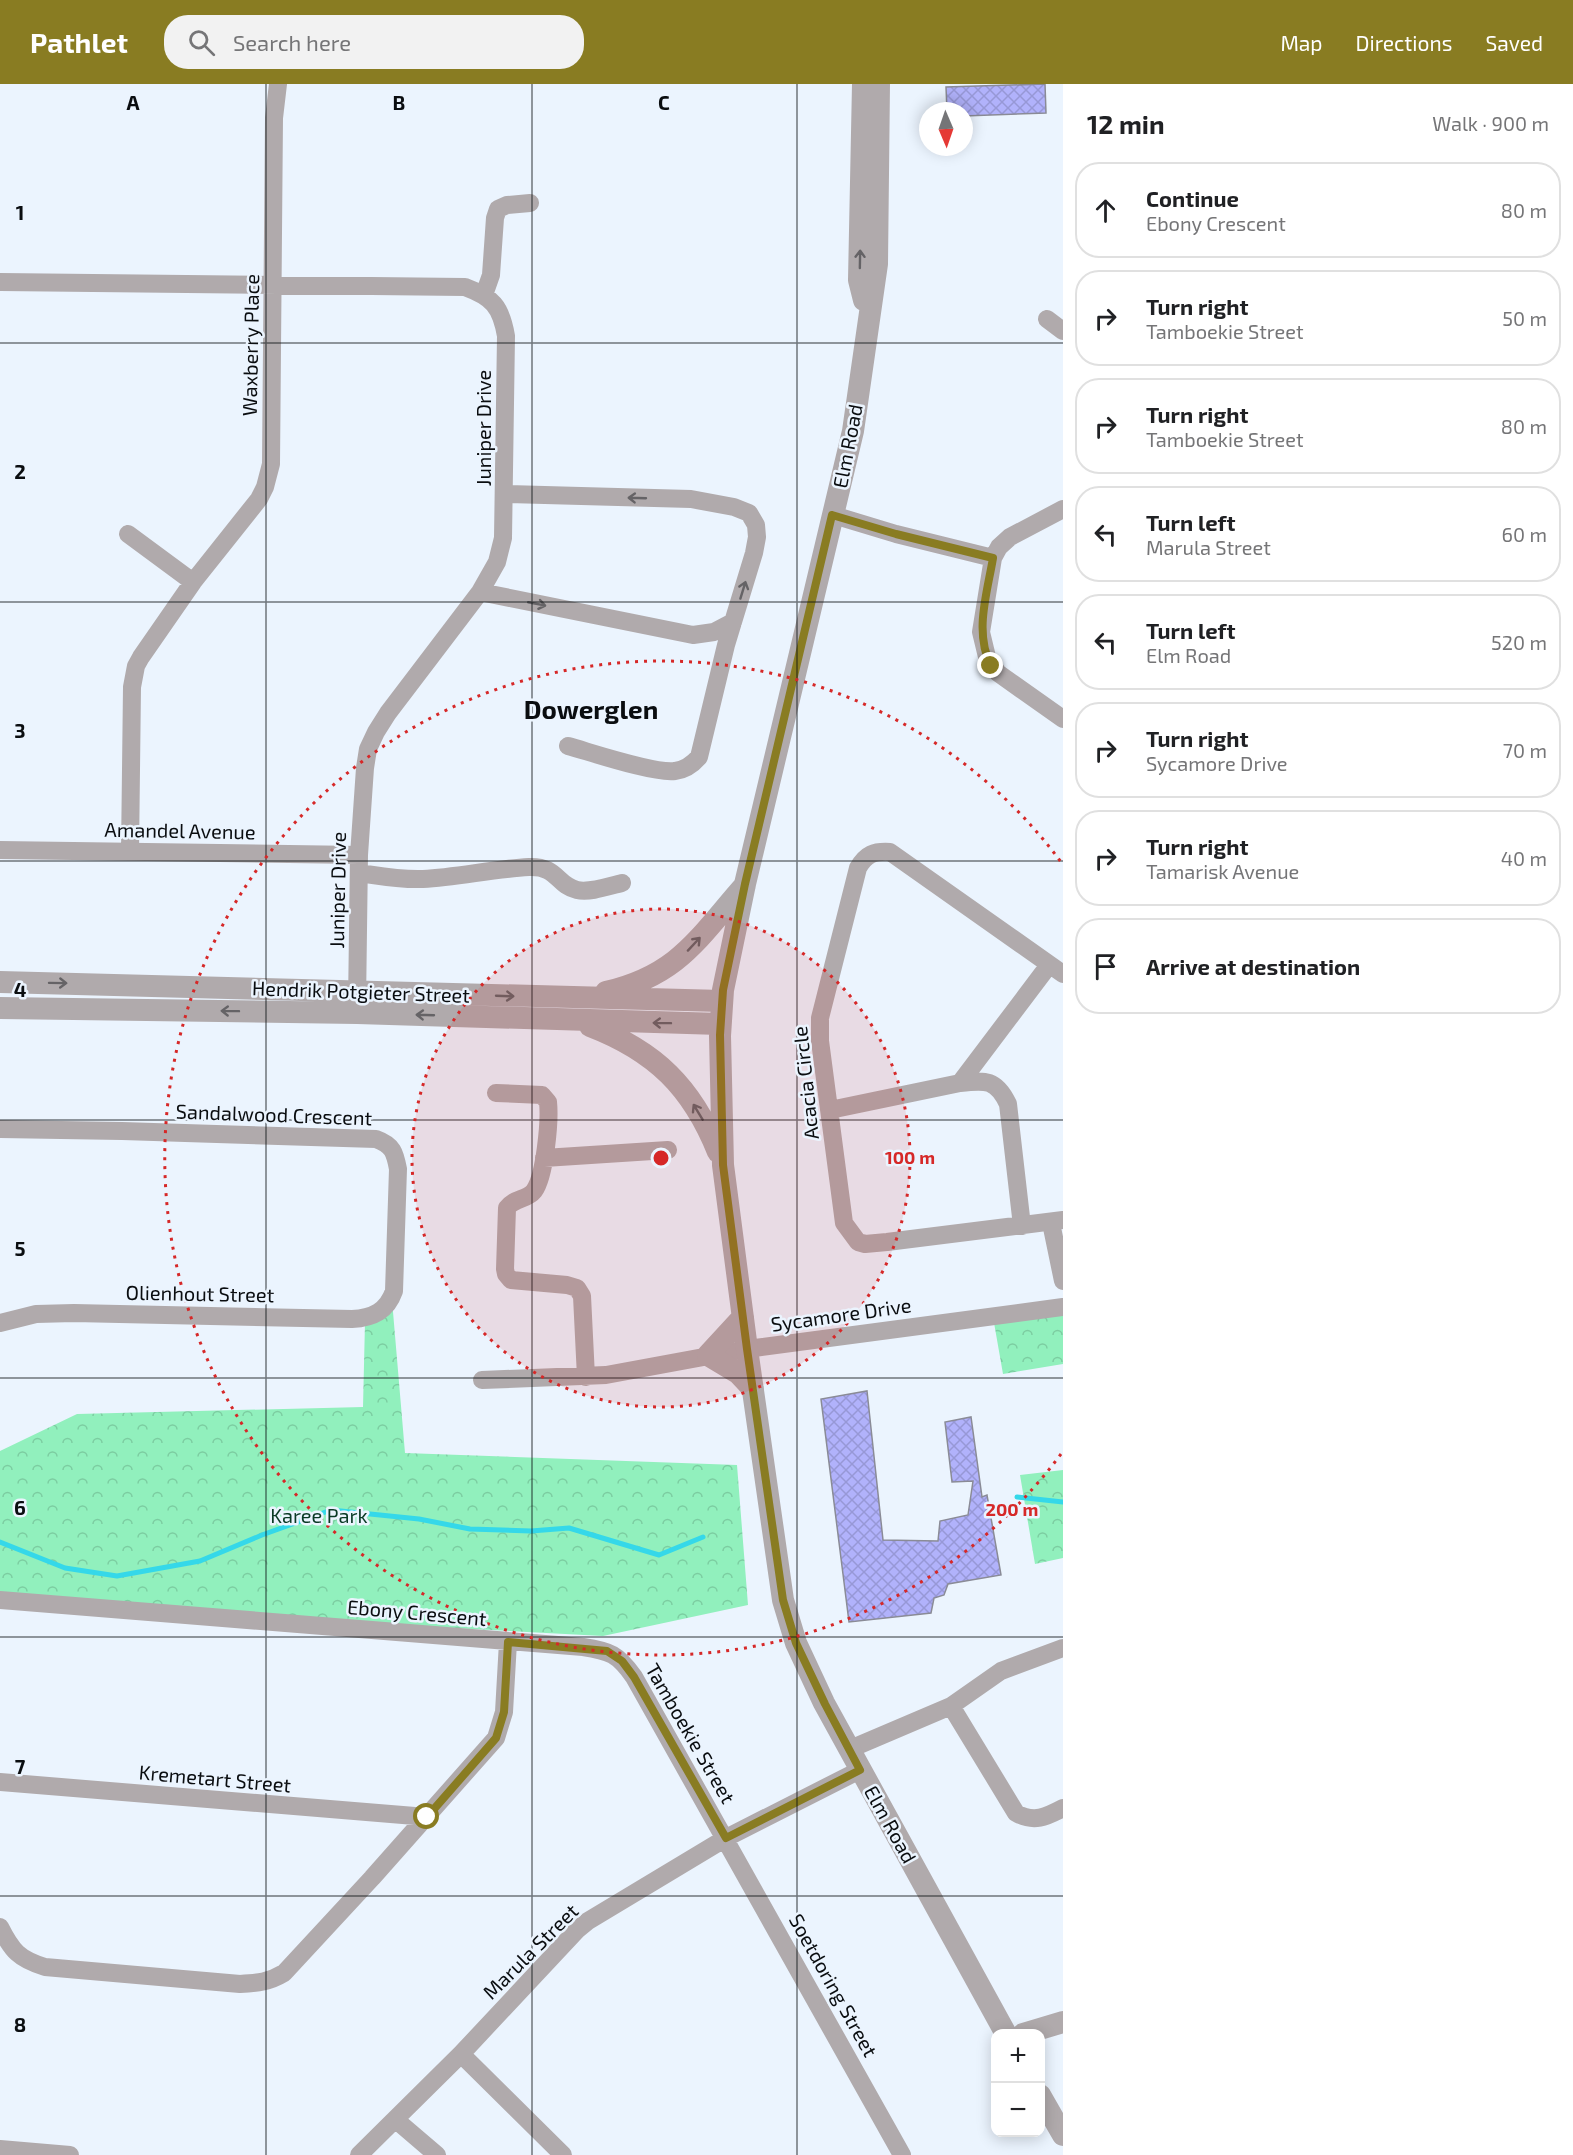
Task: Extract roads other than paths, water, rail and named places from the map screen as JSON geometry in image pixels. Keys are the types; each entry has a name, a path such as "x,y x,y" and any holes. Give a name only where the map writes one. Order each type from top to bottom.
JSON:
{"street":[{"name":"Waxberry Place","path":"130,852 132,687 136,666 193,582 259,499 269,478 272,447 274,118 278,84"},
{"name":"Elm Road","path":"862,84 859,280 868,316 853,431 745,884 722,1001 720,1024 723,1165 783,1600 796,1643 860,1770 1003,2029"},
{"path":"868,316 877,264 879,84"},
{"path":"0,282 465,287 484,295 491,275 495,218 498,209 507,204 530,203"},
{"name":"Juniper Drive","path":"357,1013 359,864 364,768 368,749 376,732 480,592 497,562 503,538 506,336 498,307 484,295"},
{"path":"1047,319 1063,332"},
{"path":"505,494 691,499 734,507 749,513 756,525 757,537 720,666 699,758 693,764 673,772 655,770 568,746"},
{"path":"1063,509 1010,537 999,547 993,558 981,632 987,657 998,674 1063,719"},
{"path":"832,515 896,534 993,558"},
{"path":"128,534 193,582"},
{"path":"480,592 693,635 714,632 733,622"},
{"path":"693,635 711,648 720,666"},
{"name":"Amandel Avenue","path":"0,850 130,852 359,864 405,879 529,867 550,870 567,886 576,890 585,891 622,883"},
{"name":"Acacia Circle","path":"1056,970 890,852 875,851 863,859 858,868 820,1018 820,1041 844,1223 858,1242 865,1244 887,1242 1057,1222 1063,1281"},
{"path":"566,998 627,987 648,979 668,967 696,942 745,884"},
{"path":"960,1083 1056,970"},
{"name":"Hendrik Potgieter Street","path":"0,982 722,1001"},
{"name":"Hendrik Potgieter Street","path":"0,1008 357,1013 720,1024"},
{"path":"576,1021 604,1032 649,1055 669,1073 698,1110 711,1134 723,1165"},
{"path":"830,1110 960,1083 979,1081 993,1083 1001,1089 1008,1104 1022,1226"},
{"path":"496,1093 545,1096 549,1106 544,1158 536,1189 532,1194 512,1202 507,1208 506,1274 511,1280 521,1282 567,1285 577,1288 582,1296 586,1377"},
{"name":"Sandalwood Crescent","path":"0,1129 376,1139 385,1142 395,1151 398,1169 395,1286 391,1298"},
{"path":"544,1158 668,1150"},
{"name":"Olienhout Street","path":"0,1323 36,1314 74,1312 362,1319 379,1314 391,1298"},
{"name":"Sycamore Drive","path":"482,1380 586,1377 632,1371 747,1349 1063,1307"},
{"path":"743,1317 708,1355 738,1373 753,1389"},
{"name":"Ebony Crescent","path":"0,1600 508,1642 504,1712 496,1738 284,1973 265,1983 240,1984 45,1967 19,1956 12,1949 0,1927"},
{"name":"Tamboekie Street","path":"508,1642 607,1651 622,1661 634,1677 726,1838"},
{"path":"850,1749 951,1706 1001,1671 1063,1648"},
{"path":"951,1706 1016,1813 1027,1819 1040,1819 1063,1808"},
{"name":"Marula Street","path":"359,2155 462,2054 577,1930 602,1911 726,1838 860,1770"},
{"name":"Kremetart Street","path":"0,1782 427,1817"},
{"name":"Soetdoring Street","path":"726,1838 902,2155"},
{"path":"1040,2029 1063,2022"},
{"path":"462,2054 563,2155"},
{"path":"1045,2102 1063,2135"},
{"path":"396,2120 438,2155"},
{"path":"0,2149 70,2155"}],"waterway":[{"path":"1017,1497 1063,1502"},
{"path":"0,1542 65,1568 117,1576 200,1561 331,1510 419,1519 470,1529 531,1531 569,1528 659,1555 703,1537"}],"district":[{"name":"Dowerglen","path":"591,708"}],"park label":[{"name":"Karee Park","path":"319,1515"}]}
